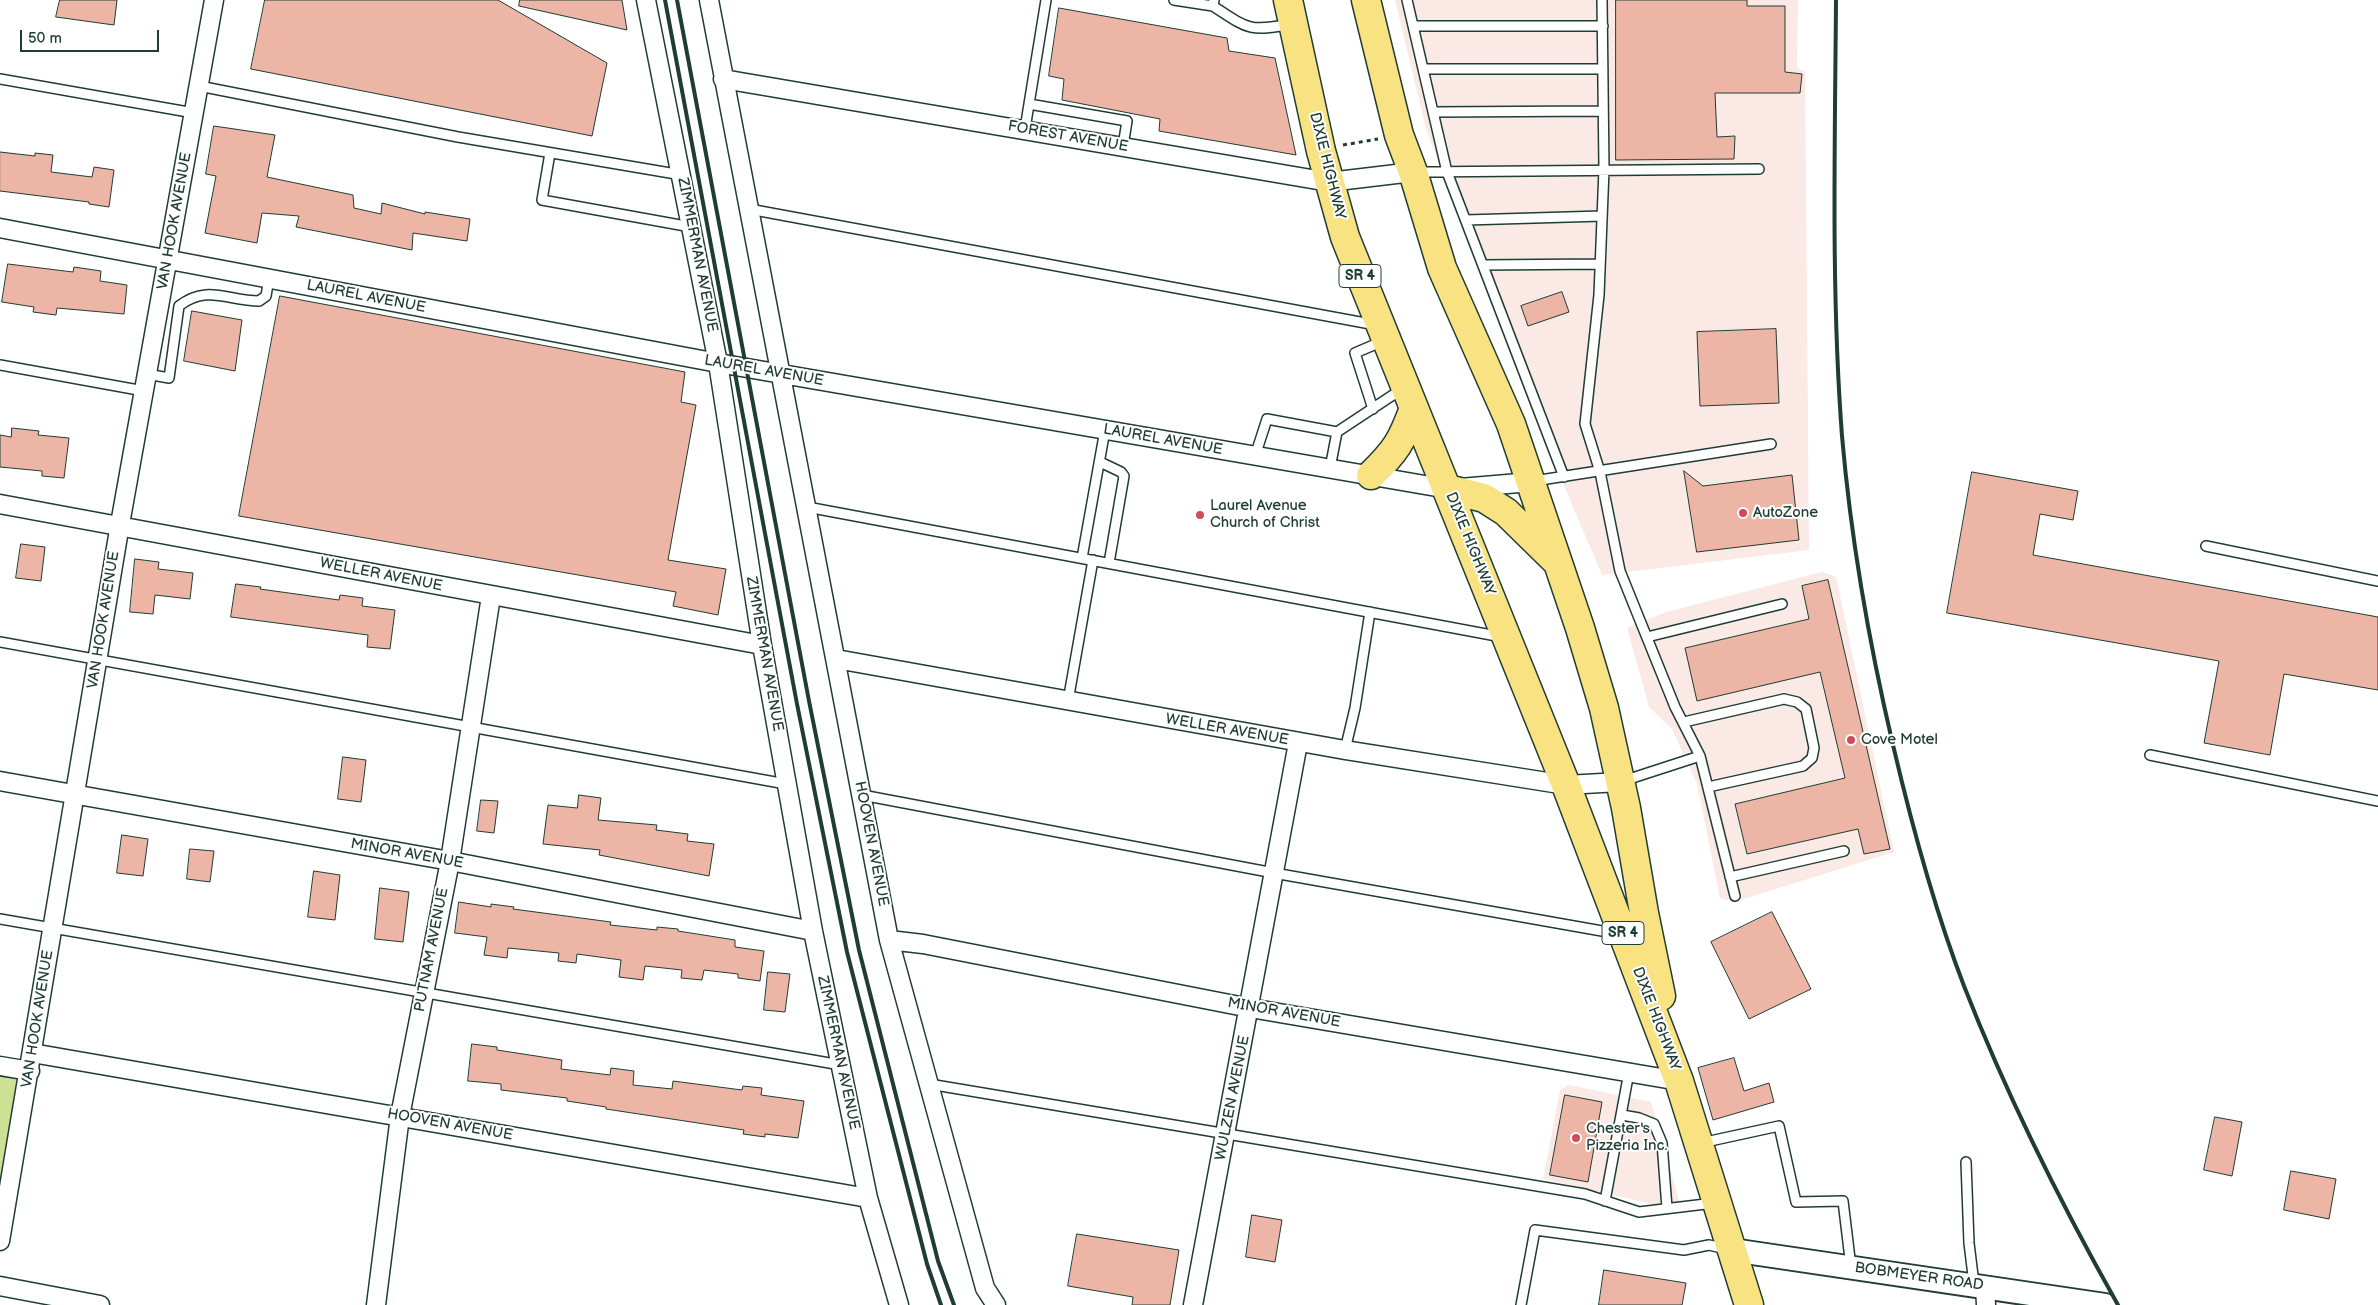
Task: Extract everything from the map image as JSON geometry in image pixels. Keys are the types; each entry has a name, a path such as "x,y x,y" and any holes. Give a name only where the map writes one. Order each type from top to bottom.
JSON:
{"main road":[{"name":"DIXIE HIGHWAY","path":"1366,0 1399,135 1413,172 1442,268 1511,424 1604,708 1679,1081"},
{"name":"DIXIE HIGHWAY","path":"1290,12 1329,182 1345,237 1508,638 1624,935 1679,1081 1748,1305"},
{"path":"1371,476 1394,452 1406,431 1410,397"},
{"path":"1448,489 1484,498 1506,512 1558,563"}],"street":[{"name":"VAN HOOK AVENUE","path":"0,1241 30,1072 120,524 214,0"},
{"name":"ZIMMERMAN AVENUE","path":"646,0 718,363 762,644 813,931 868,1198 899,1305"},
{"path":"709,0 781,374"},
{"name":"FOREST AVENUE","path":"723,79 1329,182 1413,172"},
{"name":"LAUREL AVENUE","path":"0,228 718,363 1448,489 1531,482"},
{"name":"HOOVEN AVENUE","path":"781,374 889,940 985,1288 996,1305"},
{"name":"WELLER AVENUE","path":"0,504 120,524 491,596 762,644"},
{"name":"PUTNAM AVENUE","path":"376,1305 400,1116 450,861 491,596"},
{"name":"WELLER AVENUE","path":"836,658 1298,742 1566,785 1620,782"},
{"name":"WULZEN AVENUE","path":"1193,1305 1250,1008 1298,742"},
{"name":"MINOR AVENUE","path":"0,781 450,861 813,931"},
{"name":"MINOR AVENUE","path":"889,940 923,944 1250,1008 1679,1081"},
{"name":"HOOVEN AVENUE","path":"32,1053 868,1198"},
{"path":"0,1066 30,1072"},
{"name":"BOBMEYER ROAD","path":"1732,1250 1851,1267 1982,1292 2105,1305"},
{"path":"0,1286 100,1305"}],"lane":[{"path":"1024,129 1046,0"},
{"path":"1174,0 1213,3 1251,29 1266,29 1290,12"},
{"path":"1407,0 1447,172 1564,477"},
{"path":"1602,0 1604,169 1599,295 1585,424 1600,472 1620,571 1675,707 1700,756 1735,896"},
{"path":"1413,26 1603,26"},
{"path":"1423,69 1603,69"},
{"path":"0,79 194,113"},
{"path":"199,86 458,137 682,175"},
{"path":"1029,104 1128,121 1123,146"},
{"path":"1433,112 1603,111"},
{"path":"550,153 542,200 692,227"},
{"path":"1413,172 1759,169"},
{"path":"749,209 1383,333"},
{"path":"1466,220 1602,216"},
{"path":"1483,265 1600,264"},
{"path":"147,374 169,378 179,306 189,298 207,294 259,301 266,296 269,278"},
{"path":"1372,409 1355,353 1383,333"},
{"path":"0,365 144,391"},
{"path":"1255,456 1267,419 1337,432 1372,409 1410,397"},
{"path":"1082,558 1106,430"},
{"path":"1330,468 1337,432"},
{"path":"1531,482 1771,444"},
{"path":"1100,462 1124,476 1109,564"},
{"path":"807,507 1508,638"},
{"path":"2206,546 2378,581"},
{"path":"1068,701 1093,560"},
{"path":"1647,636 1782,604"},
{"path":"1345,750 1355,708 1370,612"},
{"path":"0,642 786,784"},
{"path":"1684,722 1784,699 1797,702 1806,709 1814,748 1812,758 1803,766 1708,787"},
{"path":"2150,755 2378,801"},
{"path":"1620,782 1700,756"},
{"path":"862,795 1274,873 1624,935"},
{"path":"1730,877 1844,851"},
{"path":"0,919 424,991 840,1065"},
{"path":"1605,1201 1629,1072"},
{"path":"929,1084 1585,1194 1639,1212 1717,1202"},
{"path":"1622,1115 1639,1118 1654,1124 1662,1143 1667,1208"},
{"path":"1699,1144 1779,1126 1796,1202 1842,1201 1851,1267"},
{"path":"1966,1162 1969,1243 1982,1292"},
{"path":"1521,1305 1535,1230 1684,1250 1709,1245 1732,1250"}],"path":[{"path":"1342,145 1384,138"}],"shaded area":[{"path":"1395,0 1798,0 1797,68 1805,71 1809,550 1602,575 1530,406 1426,129"},
{"path":"1822,572 1836,577 1894,852 1734,902 1720,898 1697,784 1672,729 1649,707 1627,628 1666,612"},
{"path":"1569,1085 1651,1102 1682,1211 1543,1179 1560,1090"}],"green space":[{"path":"0,1066 30,1071 0,1241"}],"building":[{"path":"60,0 117,0 114,25 56,17"},
{"path":"265,0 498,0 607,63 592,136 251,69"},
{"path":"520,0 622,0 627,30 519,6"},
{"path":"1616,0 1747,0 1747,6 1785,6 1785,72 1802,74 1800,93 1715,93 1717,137 1735,136 1734,159 1616,160"},
{"path":"1059,8 1227,38 1229,51 1275,58 1296,155 1159,131 1160,119 1062,100 1064,79 1049,76"},
{"path":"214,126 275,135 267,177 353,195 354,208 381,214 382,203 425,214 425,212 470,219 467,241 413,233 412,250 296,227 299,216 262,213 257,243 205,233 216,176 206,174"},
{"path":"0,152 35,156 35,153 53,155 51,172 92,177 94,167 114,170 109,207 89,204 89,202 0,191"},
{"path":"8,264 73,272 74,267 101,271 100,281 127,285 124,314 57,308 56,315 33,312 34,307 2,302"},
{"path":"1562,292 1569,312 1528,326 1521,306"},
{"path":"280,296 685,372 681,402 696,405 668,560 726,569 718,615 673,606 676,592 239,516"},
{"path":"192,311 242,320 235,371 184,361"},
{"path":"1776,329 1779,403 1700,406 1697,332"},
{"path":"12,428 39,431 38,435 69,438 64,478 42,476 42,471 0,467 0,435 11,437"},
{"name":"AutoZone","path":"1684,471 1703,486 1792,475 1799,540 1697,552"},
{"path":"1972,472 2078,491 2073,520 2040,514 2033,555 2378,617 2378,690 2284,674 2270,755 2204,743 2219,661 1947,613"},
{"path":"21,544 45,547 41,581 16,578"},
{"path":"135,559 159,562 158,569 193,573 190,599 155,595 153,614 130,612"},
{"name":"Cove Motel","path":"1828,580 1890,849 1864,854 1858,829 1747,854 1735,804 1845,778 1820,672 1697,701 1685,648 1809,619 1802,586"},
{"path":"236,584 339,600 340,595 363,598 362,606 395,610 390,649 367,647 368,635 231,617"},
{"path":"343,757 366,760 361,802 338,799"},
{"path":"579,795 601,798 598,820 657,825 656,830 688,834 687,841 714,844 709,876 599,855 600,850 543,844 548,805 577,808"},
{"path":"481,800 498,801 494,833 477,831"},
{"path":"122,835 148,839 143,876 117,873"},
{"path":"190,849 214,851 210,882 187,879"},
{"path":"314,871 340,875 335,920 308,917"},
{"path":"380,888 409,892 403,942 375,939"},
{"path":"459,902 491,907 491,904 514,907 513,909 611,922 610,925 657,930 657,927 678,929 678,931 735,940 735,947 764,951 760,981 738,978 738,974 704,970 702,980 681,978 682,970 645,966 643,980 619,977 621,960 577,954 576,963 558,961 559,953 508,948 507,958 484,955 487,937 455,933"},
{"path":"1772,912 1811,989 1749,1019 1711,942"},
{"path":"768,972 790,974 785,1012 764,1010"},
{"path":"472,1044 497,1047 497,1050 562,1060 561,1069 610,1075 611,1068 634,1071 633,1085 672,1089 673,1081 742,1090 743,1086 762,1088 761,1095 804,1101 798,1138 765,1134 765,1137 743,1134 744,1130 606,1109 606,1107 567,1101 567,1098 501,1090 501,1084 468,1081"},
{"path":"1734,1058 1744,1091 1769,1083 1774,1102 1713,1120 1698,1068"},
{"name":"Chester's Pizzeria Inc.","path":"1565,1095 1602,1102 1588,1182 1550,1175"},
{"path":"2215,1117 2242,1122 2232,1176 2204,1170"},
{"path":"2291,1171 2336,1179 2329,1219 2284,1210"},
{"path":"1252,1215 1282,1220 1275,1262 1246,1257"},
{"path":"1077,1234 1179,1250 1170,1305 1132,1305 1133,1297 1068,1286"},
{"path":"1604,1270 1686,1283 1682,1305 1599,1305"}],"railway":[{"path":"665,0 797,704 847,952 927,1264 941,1305"},
{"path":"677,0 809,701 859,950 938,1261 954,1305"},
{"path":"1836,0 1835,273 1842,436 1856,553 1884,707 1924,867 1964,986 1998,1068 2035,1148 2118,1305"}],"place":[{"name":"AutoZone","path":"1743,513"},
{"name":"Laurel Avenue Church of Christ","path":"1200,515"},
{"name":"Cove Motel","path":"1851,740"},
{"name":"Chester's Pizzeria Inc.","path":"1576,1138"}]}
